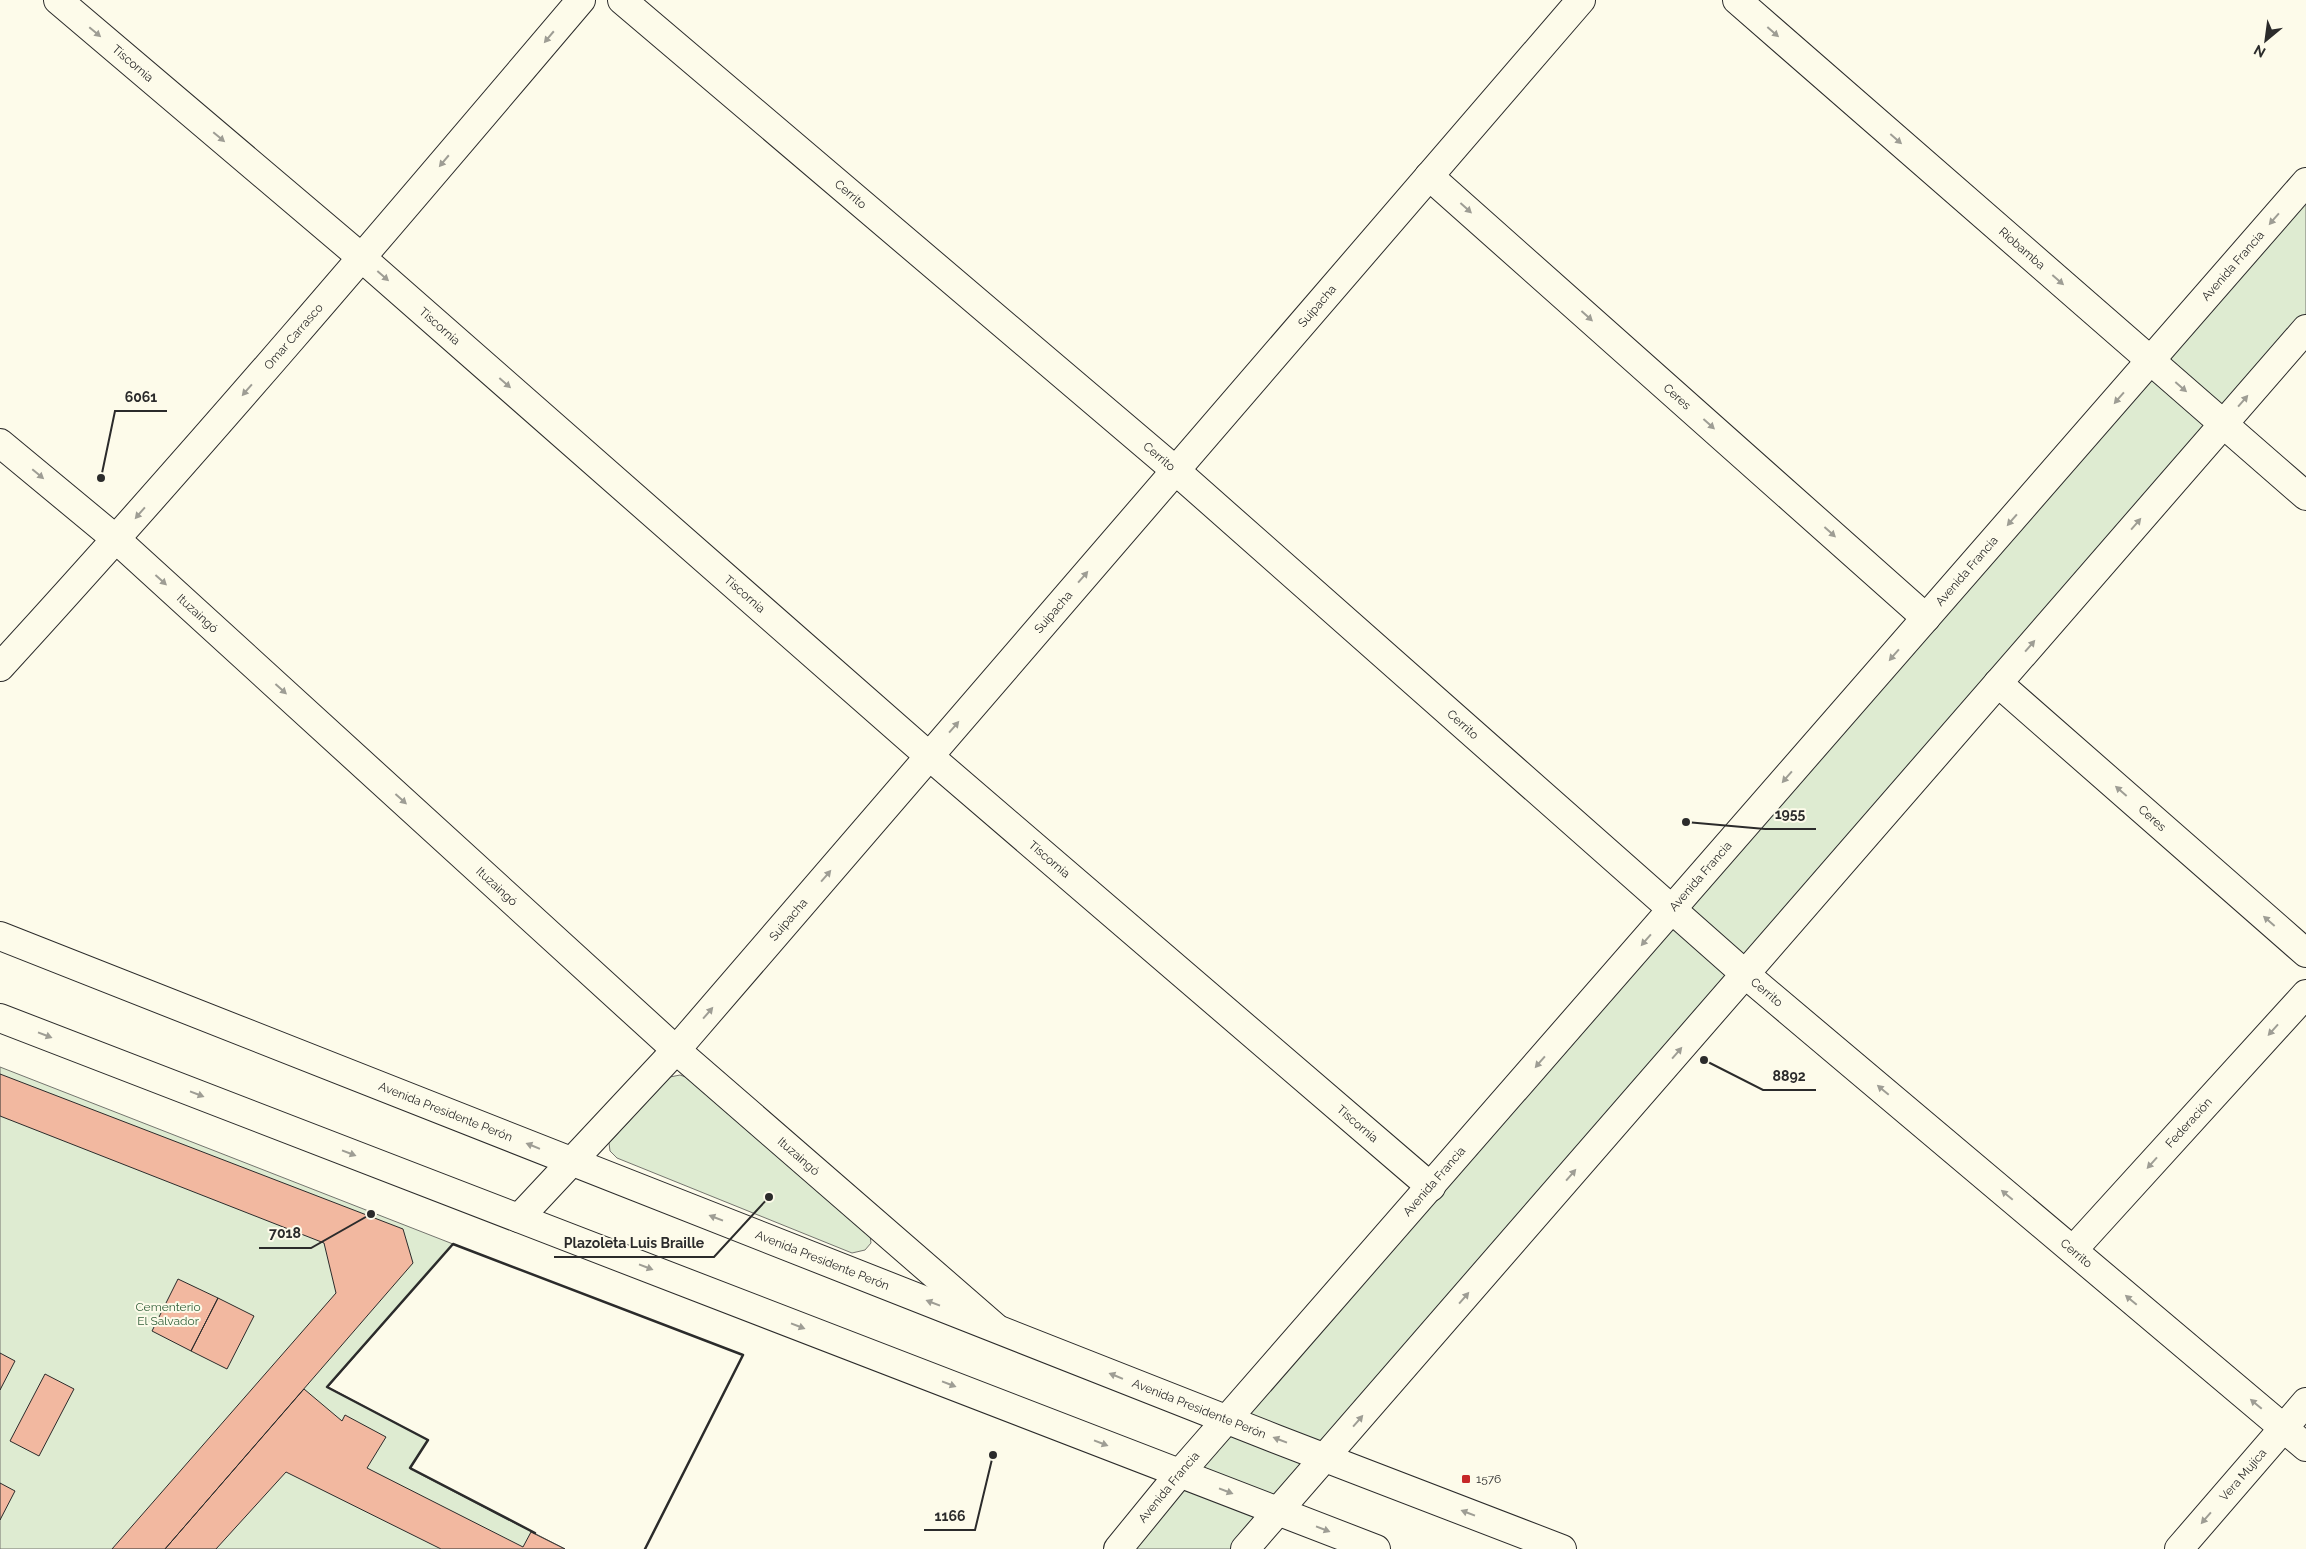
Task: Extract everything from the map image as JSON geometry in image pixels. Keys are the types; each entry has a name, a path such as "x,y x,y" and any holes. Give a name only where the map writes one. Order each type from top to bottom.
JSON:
{"street":[{"name":"Tiscornia","path":"58,0 362,258 929,756 1431,1187"},
{"name":"Omar Carrasco","path":"0,668 117,540 362,258 581,0"},
{"name":"Cerrito","path":"622,0 1176,470 1746,974 2306,1448"},
{"name":"Suipacha","path":"519,1218 676,1050 1581,0"},
{"name":"Riobamba","path":"1737,0 2306,496"},
{"name":"Ceres","path":"1430,176 1926,618"},
{"name":"Avenida Francia","path":"1118,1549 1180,1473 2306,182"},
{"path":"1245,1549 2306,328"},
{"name":"Ituzaingó","path":"0,443 117,540 676,1050 997,1328"},
{"name":"Ceres","path":"1998,683 2306,953"},
{"name":"Avenida Presidente Perón","path":"0,936 1227,1420 1562,1549"},
{"name":"Federación","path":"2073,1250 2306,994"},
{"path":"0,1018 1376,1549"},
{"name":"Vera Mujíca","path":"2179,1549 2306,1402"}],"green space":[{"path":"2306,182 2306,329 1245,1549 1118,1549"},
{"name":"Cementerio El Salvador","path":"0,1067 453,1244 328,1387 428,1440 410,1469 565,1549 0,1549"},
{"path":"680,1075 691,1079 870,1235 871,1243 865,1250 852,1253 617,1158 610,1151 609,1143 670,1077"}],"building":[{"path":"0,1074 403,1229 413,1263 165,1549 112,1549 336,1293 324,1243 0,1116"},
{"path":"178,1279 218,1298 191,1351 152,1331"},
{"path":"218,1298 254,1316 227,1369 191,1351"},
{"path":"0,1353 15,1361 0,1390"},
{"path":"45,1374 74,1389 39,1456 10,1441"},
{"path":"304,1389 342,1421 345,1415 386,1437 367,1468 523,1547 531,1532 565,1549 441,1549 286,1472 216,1549 165,1549"},
{"path":"0,1483 15,1491 0,1520"}],"wall":[{"path":"535,1533 410,1468 428,1440 327,1387 453,1244 743,1355 645,1549"}],"place":[{"name":"6061","path":"101,478"},
{"name":"1955","path":"1686,822"},
{"name":"8892","path":"1704,1060"},
{"name":"Plazoleta Luis Braille","path":"769,1197"},
{"name":"7018","path":"371,1214"},
{"name":"1166","path":"993,1455"},
{"name":"1576","path":"1466,1479"}]}
